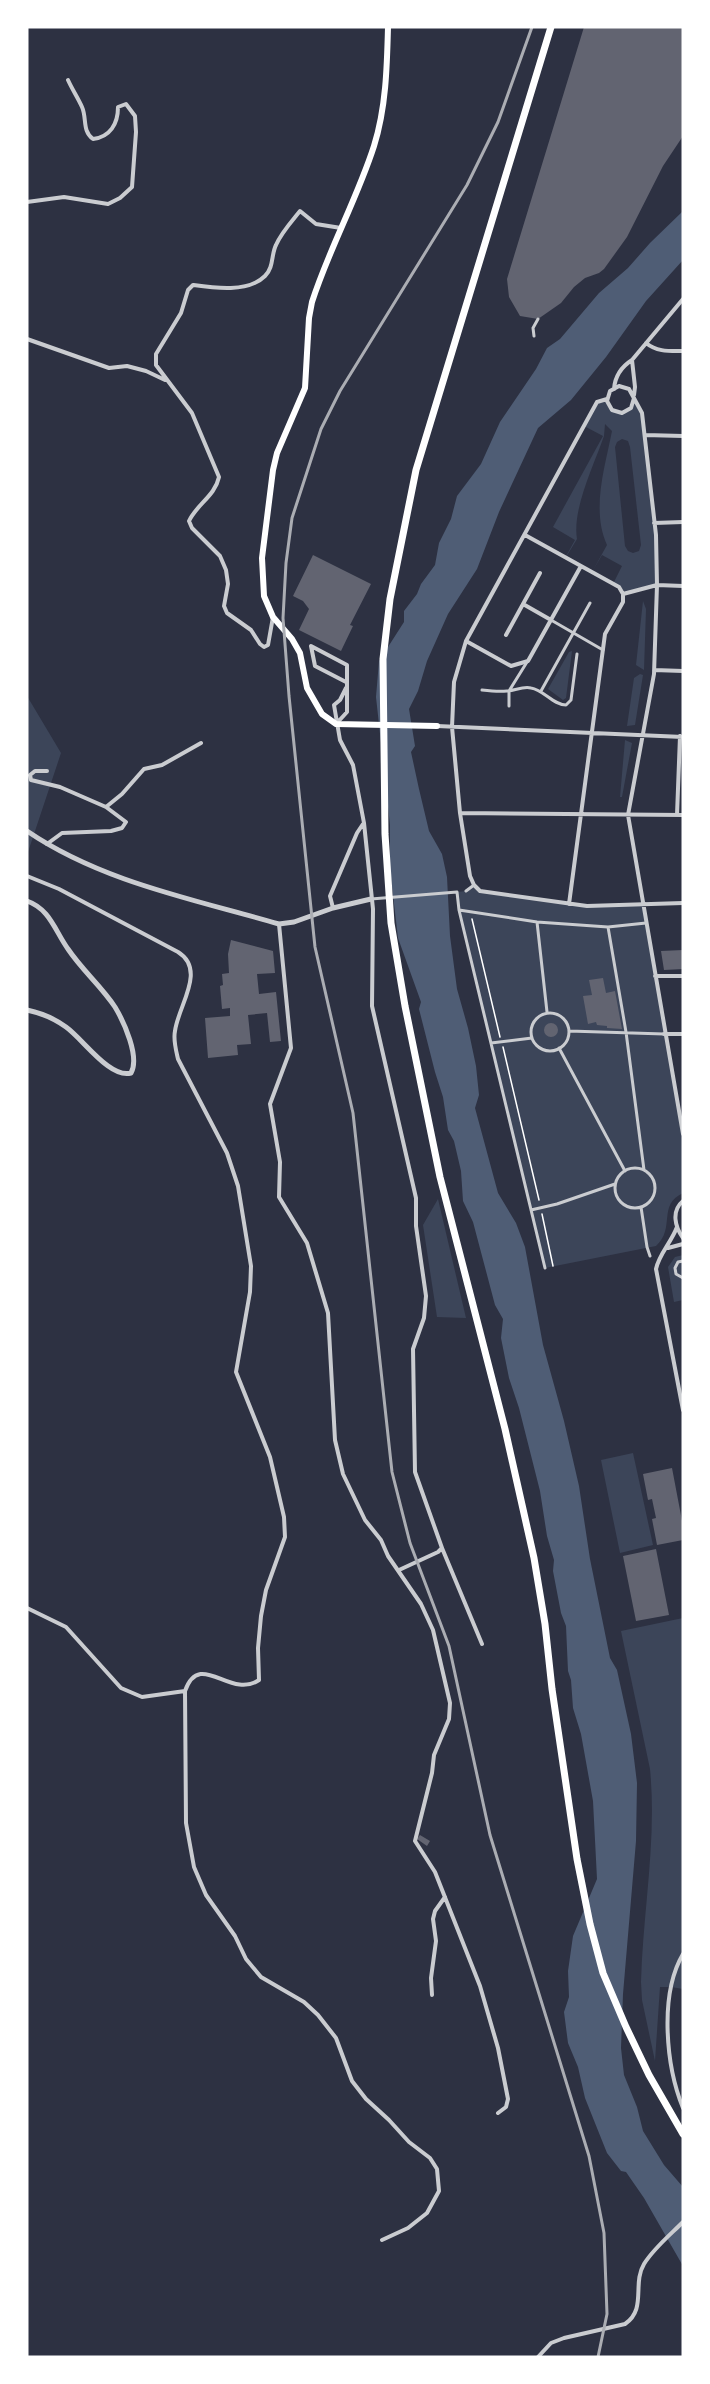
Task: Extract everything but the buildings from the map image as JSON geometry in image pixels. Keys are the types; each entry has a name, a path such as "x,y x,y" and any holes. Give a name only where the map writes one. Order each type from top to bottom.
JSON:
{"main road":[{"path":"388,27 387,70 382,112 374,147 312,302 305,388 277,453 261,575 264,596 273,617 292,639 300,653 313,702 321,714 336,724 437,726"},
{"path":"551,27 416,470 403,532 390,599 383,658 385,834 391,923 405,1006 440,1177 505,1429 534,1558 577,1859 590,1924 603,1973 626,2027 649,2075 683,2134"}],"street":[{"path":"27,202 64,197 108,204 120,198 132,187 135,116 126,104 118,107 112,130 102,138 93,139 89,136 85,124 84,110 68,80"},
{"path":"273,617 268,645 264,647 251,630 226,613 224,606 228,584 220,556 192,528 189,520 217,486 219,477 192,412 156,365 156,354 181,313 188,290 193,285 229,289 254,282 265,276 274,260 275,246 300,211 316,224 341,228"},
{"path":"614,389 615,379 626,364 632,360 683,299"},
{"path":"534,336 533,328 538,319"},
{"path":"27,339 52,346 80,359 108,368 127,366 146,370 166,381"},
{"path":"646,343 653,349 661,351 683,351"},
{"path":"632,360 636,387 634,397 631,408 622,413 612,410 608,399 610,391 619,386 629,389 634,397 642,413 654,523 657,585 654,670 628,815 683,1134"},
{"path":"608,399 597,402 466,641 454,682 452,727 460,813 470,876 480,891 569,904 600,906 683,903"},
{"path":"644,435 683,436"},
{"path":"654,523 683,522"},
{"path":"525,535 619,587 623,594 623,602 605,634 569,904"},
{"path":"509,706 509,691 580,566"},
{"path":"506,635 540,573"},
{"path":"623,594 657,585 683,586"},
{"path":"523,603 603,650"},
{"path":"541,691 590,603"},
{"path":"466,641 511,666 528,661"},
{"path":"336,724 347,712 347,665 311,646 315,666 346,682"},
{"path":"482,690 509,691 530,688 541,691 560,705 566,705 570,702 577,654"},
{"path":"654,670 683,671"},
{"path":"346,687 340,700 334,705 340,740 353,765 364,823 374,913 372,1006 416,1198 416,1226 426,1296 424,1318 413,1349 415,1472 442,1548 482,1644"},
{"path":"437,726 682,736 680,815 460,813"},
{"path":"106,807 122,794 144,768 162,765 201,743"},
{"path":"47,771 35,771 30,775 31,780 60,787 106,807 126,822 122,828 111,831 62,833 47,844"},
{"path":"333,908 330,896 357,833 364,823"},
{"path":"27,831 79,862 120,878 279,924 294,922 333,908 371,899 457,892 459,910 544,1268"},
{"path":"27,876 59,889 187,958 191,968 190,980 174,1032 178,1059 226,1153 238,1186 251,1266 250,1292 236,1372 270,1457 284,1517 285,1537 266,1590 261,1616 258,1648 259,1680 250,1686 240,1686 207,1674 197,1675 189,1680 184,1691 187,1833 194,1867 206,1895 235,1936 246,1959 261,1977 304,2002 318,2014 336,2038 352,2081 409,2142 430,2158 437,2169 439,2191 427,2214 408,2228 382,2240"},
{"path":"466,891 474,885"},
{"path":"27,901 39,906 46,913 66,948 113,1005 134,1053 134,1068 131,1073 118,1073 66,1027 44,1015 27,1010"},
{"path":"459,910 537,922 608,927 646,923"},
{"path":"537,922 547,1013"},
{"path":"279,924 291,1048 270,1104 280,1162 279,1197 307,1243 328,1313 335,1440 343,1474 364,1520 381,1540 388,1556 421,1604 433,1630 450,1703 449,1719 434,1755 415,1841 435,1872 480,1986 498,2048 508,2099 506,2107 498,2113"},
{"path":"608,927 626,1032 644,1170"},
{"path":"655,976 683,976"},
{"path":"547,1013 560,1016 569,1031 567,1041 559,1048 549,1051 543,1049 532,1038 531,1031 536,1019 547,1013"},
{"path":"569,1031 683,1034"},
{"path":"491,1043 532,1038"},
{"path":"559,1048 625,1171"},
{"path":"677,1100 683,1100"},
{"path":"531,1210 557,1204 616,1184 625,1171 638,1168 644,1170 654,1180 654,1193 652,1199 641,1207 625,1205 617,1196 616,1184"},
{"path":"683,1201 676,1212 677,1227 683,1238"},
{"path":"641,1207 650,1256"},
{"path":"677,1227 667,1249 658,1260 656,1269 683,1410"},
{"path":"667,1249 683,1244"},
{"path":"683,1261 678,1262 675,1268 676,1274 683,1278"},
{"path":"399,1570 435,1554 442,1548"},
{"path":"27,1608 66,1627 121,1688 142,1696 184,1691"},
{"path":"432,1995 431,1978 436,1941 433,1919 435,1911 445,1897"},
{"path":"683,1954 675,1972 668,2015 672,2076 683,2108"},
{"path":"538,2357 551,2343 625,2324 633,2319 639,2304 640,2275 643,2265 683,2222"}],"path":[{"path":"470,911 554,1266"}],"shaded area":[{"path":"683,211 683,260 646,301 606,357 571,400 538,428 499,512 477,569 448,614 409,709 415,746 411,752 419,789 429,831 442,854 447,877 450,936 457,989 476,1066 479,1095 475,1108 498,1193 516,1223 525,1247 543,1345 579,1486 590,1559 610,1658 617,1670 631,1734 637,1783 636,1841 623,1994 621,2048 624,2075 637,2107 643,2131 664,2165 683,2187 683,2266 644,2198 626,2172 621,2171 607,2153 585,2098 578,2067 568,2043 564,2012 569,1997 568,1971 573,1936 597,1879 593,1801 581,1734 573,1708 568,1671 566,1626 561,1613 553,1571 554,1560 547,1536 540,1491 509,1378 501,1338 503,1319 495,1305 473,1222 463,1201 461,1171 454,1141 448,1130 443,1097 419,1009 421,1002 398,938 390,869 390,825 376,697 379,661 404,622 404,611 435,565 439,543 451,519 457,496 481,464 500,422 536,369 547,348 560,339 599,293 628,268"},
{"path":"634,398 642,413 656,535 657,585 623,594 619,587 613,584 622,566 602,555 592,572 565,558 575,540 553,527 603,436 584,426 597,402 608,399 612,410 622,413 631,408","holes":["605,424 612,431 603,474 600,503 602,532 607,545 592,572 566,557 577,539 576,527 581,501 604,436","622,439 628,441 630,447 641,545 639,551 633,553 625,546 615,447"]},
{"path":"643,601 646,609 644,670 636,665"},
{"path":"572,651 566,698 563,700 548,689 569,652"},
{"path":"640,674 643,675 635,725 627,726 634,678"},
{"path":"27,696 61,753 27,855"},
{"path":"625,740 632,743 622,797 620,797"},
{"path":"474,885 480,891 587,906 643,905 683,1134 683,1193 671,1204 665,1232 656,1246 545,1268 459,910 457,892 466,891"},
{"path":"438,1199 466,1318 437,1317 423,1225"},
{"path":"683,1255 683,1300 674,1302 668,1267 675,1257"},
{"path":"633,1453 653,1545 620,1553 601,1460"},
{"path":"683,1618 683,1989 660,1987 655,2061 642,2000 641,1982 651,1849 650,1769 621,1631"}],"railway":[{"path":"532,27 498,122 467,185 340,391 321,429 292,518 286,563 283,618 315,947 353,1113 392,1472 410,1543 449,1646 490,1835 589,2156 604,2233 607,2314 598,2357"}]}
